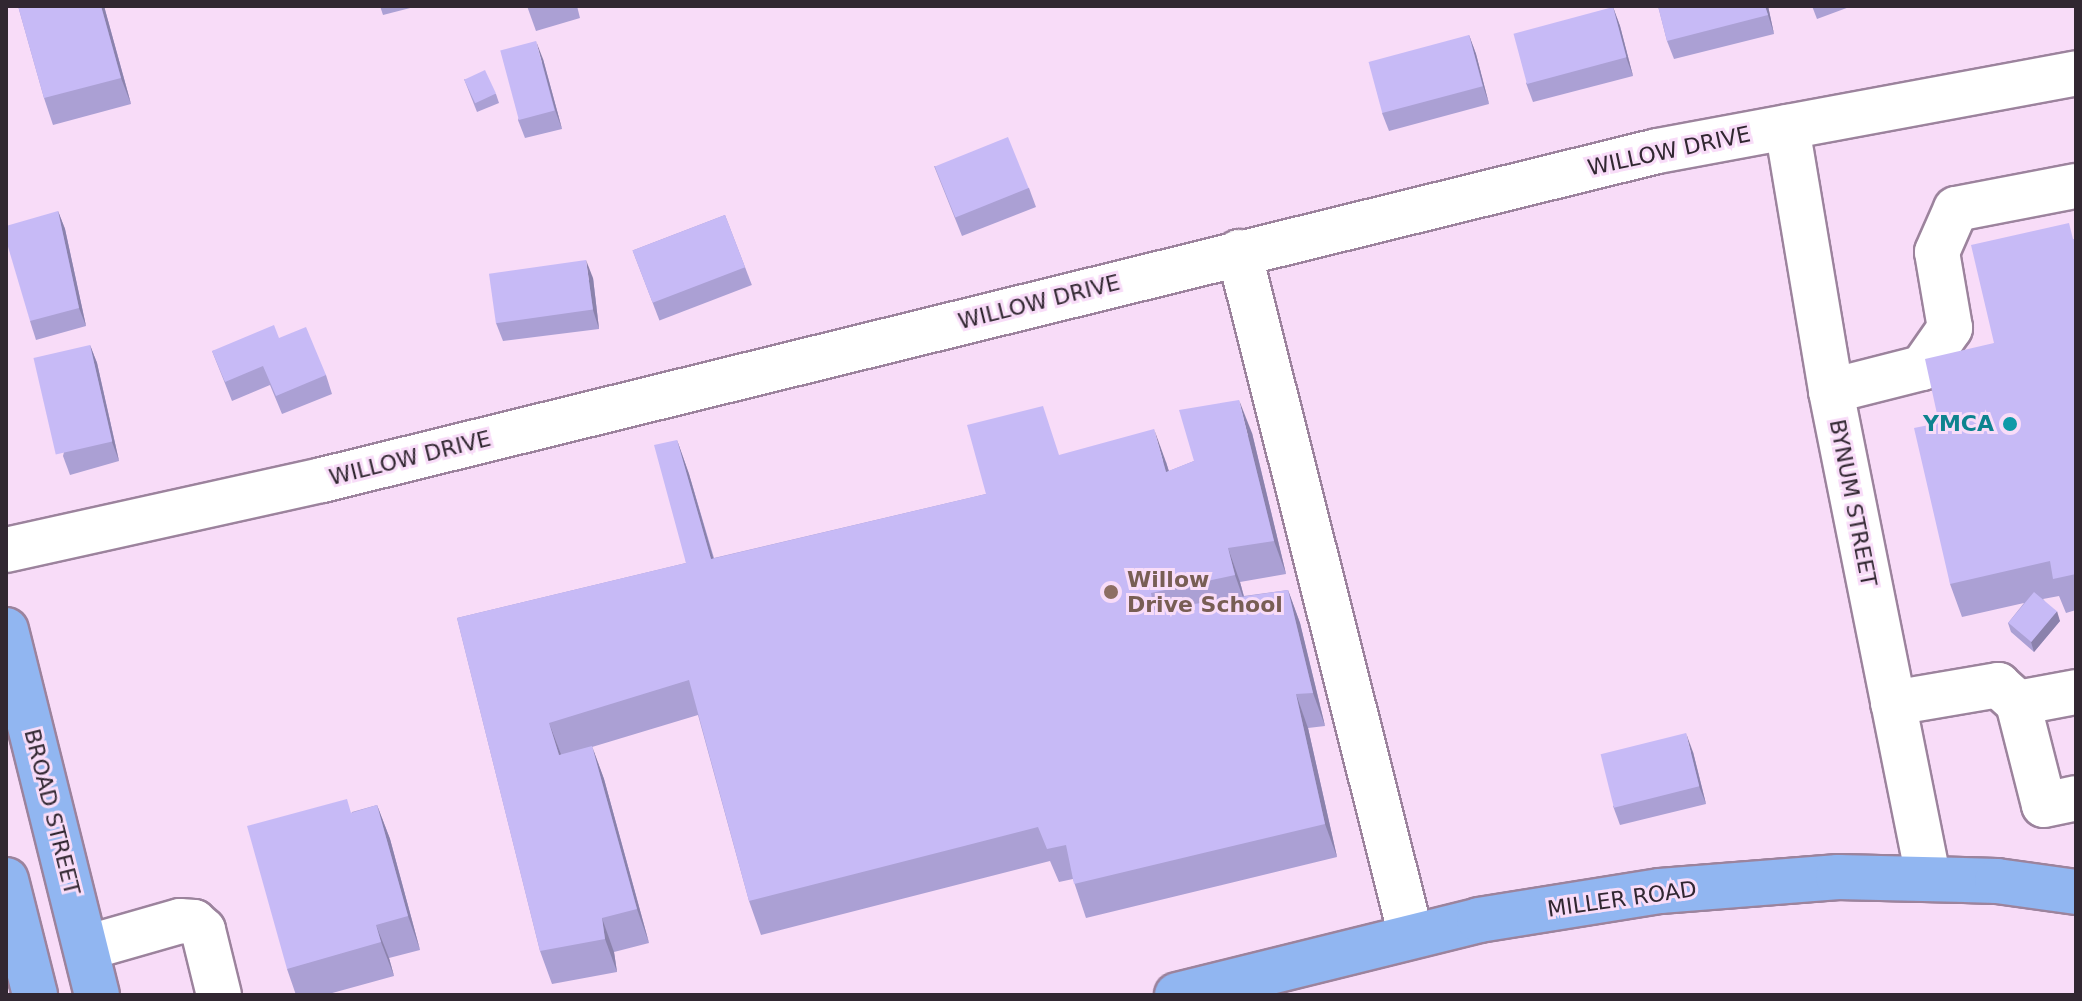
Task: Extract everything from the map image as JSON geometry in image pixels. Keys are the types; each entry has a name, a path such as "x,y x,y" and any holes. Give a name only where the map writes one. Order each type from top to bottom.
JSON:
{"main road":[{"name":"BROAD STREET","path":"6,630 97,995"},
{"name":"MILLER ROAD","path":"1177,995 1411,936 1660,891 1838,877 1928,878 2076,892"},
{"path":"6,880 35,995"}],"street":[{"name":"WILLOW DRIVE","path":"6,550 322,480 1657,151 2076,73"},
{"name":"BYNUM STREET","path":"1787,127 1831,391 1928,878"},
{"path":"1831,391 1922,368 1950,328 1937,252 1956,209 2076,186"},
{"path":"1239,252 1411,936"},
{"path":"1893,703 1998,685 2018,703 2044,805 2076,798"},
{"path":"2018,703 2076,692"},
{"path":"86,948 180,921 194,922 203,930 219,995"}],"building":[{"path":"18,6 101,6 121,78 44,98"},
{"path":"1658,6 1765,6 1768,15 1667,41"},
{"path":"1613,7 1626,57 1527,84 1514,34"},
{"path":"1469,35 1483,86 1382,113 1369,62"},
{"path":"536,41 555,111 519,120 500,51"},
{"path":"485,70 496,94 475,103 464,80"},
{"path":"1008,137 1029,188 955,218 935,167"},
{"path":"58,211 79,308 30,321 6,240 6,226"},
{"path":"725,215 745,267 653,303 633,250"},
{"name":"YMCA","path":"2069,223 2073,239 2076,239 2076,574 2053,579 2050,561 1950,584 1914,428 1939,423 1925,359 1994,343 1971,245"},
{"path":"586,260 593,310 496,323 489,274"},
{"path":"274,325 279,338 306,327 326,375 276,396 263,366 225,382 212,351"},
{"path":"90,345 112,441 56,455 33,358"},
{"path":"1239,400 1274,541 1228,548 1235,575 1151,593 1154,610 1288,590 1313,693 1296,694 1325,824 1074,884 1066,845 1047,849 1038,827 749,901 689,680 549,723 559,755 592,746 637,909 602,918 605,939 540,951 457,618 686,563 654,445 677,440 711,559 986,494 967,425 1043,406 1059,455 1154,429 1166,472 1194,461 1179,410"},
{"path":"2034,592 2057,611 2031,642 2008,623"},
{"path":"1686,733 1699,786 1614,808 1601,754"},
{"path":"347,799 351,813 377,805 408,916 376,925 381,942 287,969 247,826"}],"place":[{"name":"YMCA","path":"2010,424"},
{"name":"Willow Drive School","path":"1111,592"}]}
